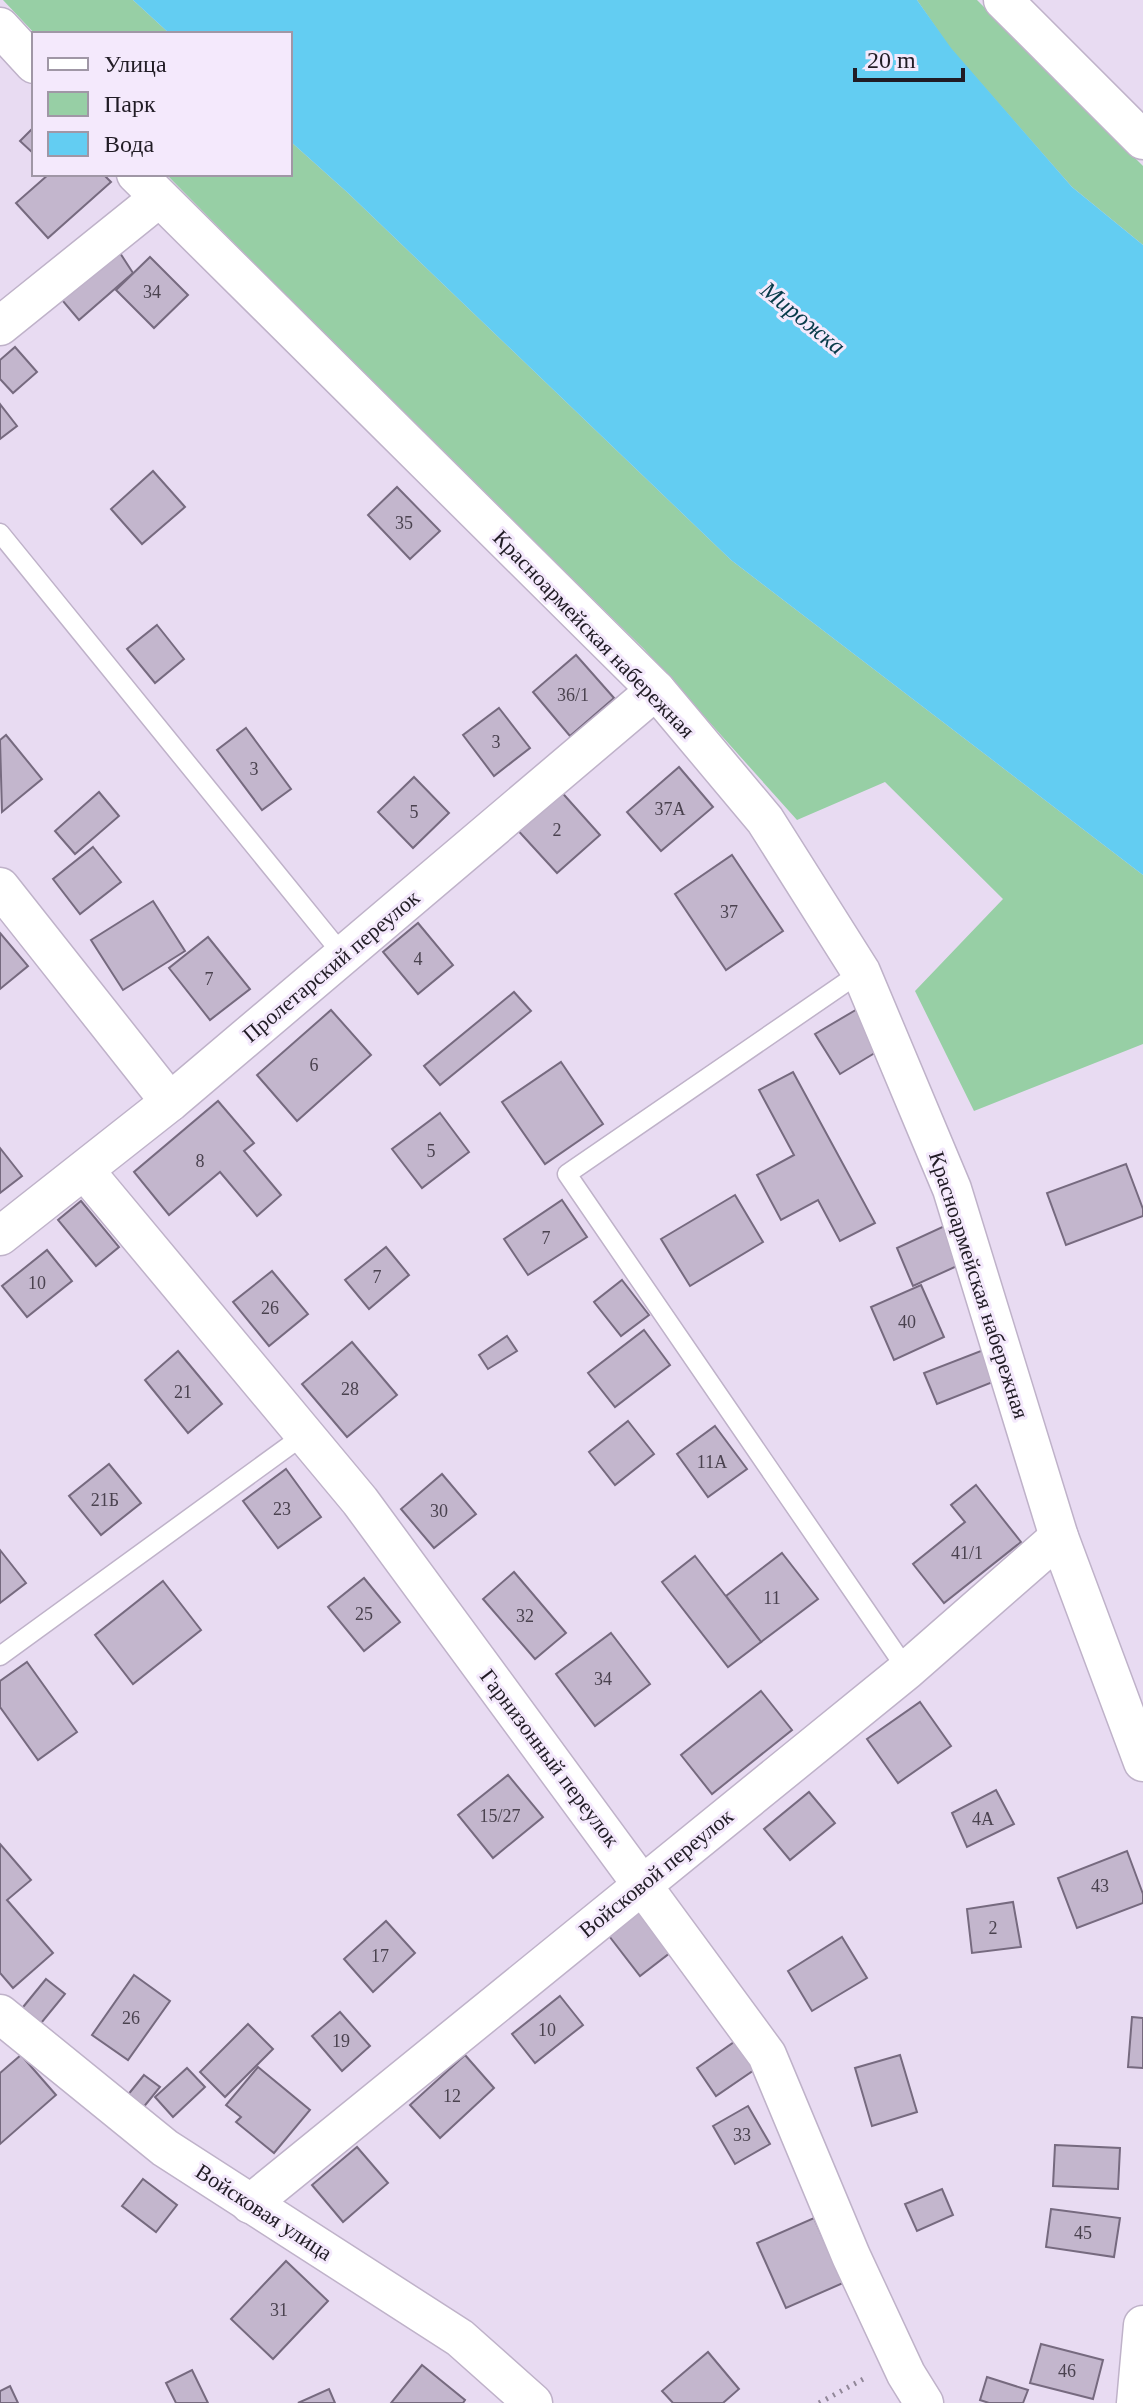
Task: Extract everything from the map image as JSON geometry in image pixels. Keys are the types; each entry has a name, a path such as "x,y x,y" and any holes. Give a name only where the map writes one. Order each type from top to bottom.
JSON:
{"street":[{"path":"1003,0 1143,140"},
{"path":"0,27 32,62"},
{"path":"0,326 148,186"},
{"name":"Красноармейская набережная","path":"148,186 656,690 765,820 861,972 952,1189 1059,1537 1143,1762"},
{"name":"Пролетарский переулок","path":"0,1236 170,1102 656,690"},
{"path":"0,887 170,1102"},
{"name":"Гарнизонный переулок","path":"85,1171 369,1514 767,2055 851,2256 899,2359 924,2403"},
{"name":"Войсковой переулок","path":"250,2204 907,1670 1059,1537"},
{"name":"Войсковая улица","path":"0,2014 165,2148 460,2338 533,2403"},
{"path":"1136,2403 1143,2325"}],"lane":[{"path":"0,533 343,955"},
{"path":"861,972 567,1174 907,1670"},
{"path":"0,1656 304,1435"}],"path":[{"path":"819,2403 899,2359"}],"green space":[{"path":"3,0 133,0 168,32 33,32"},
{"path":"917,0 977,0 1143,166 1143,245 1072,187 950,48"},
{"path":"292,143 731,560 1143,875 1143,1044 974,1111 915,991 1003,899 885,782 797,820 644,649 412,423 168,176 292,176"}],"water":[{"name":"Мирожка","path":"133,0 917,0 951,48 1072,187 1143,245 1143,875 731,560 292,143 292,32 168,32"}],"building":[{"path":"32,129 32,152 20,141"},
{"path":"47,176 105,176 111,182 48,238 16,203"},
{"path":"120,253 133,273 79,320 62,300"},
{"path":"150,257 188,295 154,328 116,290"},
{"path":"15,347 37,372 13,393 0,379 0,360"},
{"path":"0,404 17,426 0,439"},
{"path":"153,471 185,507 142,544 111,509"},
{"path":"397,487 440,531 410,559 368,515"},
{"path":"157,625 184,659 155,683 127,649"},
{"path":"576,655 614,698 570,736 533,692"},
{"path":"499,708 530,748 494,776 463,735"},
{"path":"246,728 291,789 262,810 217,750"},
{"path":"6,735 42,779 2,812 0,740"},
{"path":"679,767 713,807 661,851 627,812"},
{"path":"414,777 449,813 413,848 378,812"},
{"path":"557,787 600,835 557,873 513,825"},
{"path":"99,792 119,816 75,854 55,831"},
{"path":"93,847 121,882 80,914 53,879"},
{"path":"732,855 783,931 726,970 675,894"},
{"path":"153,901 185,951 123,990 91,940"},
{"path":"418,923 453,965 418,994 383,952"},
{"path":"0,933 28,966 0,989"},
{"path":"208,937 250,989 210,1020 169,968"},
{"path":"514,992 531,1011 440,1085 424,1066"},
{"path":"859,1008 883,1048 840,1074 815,1034"},
{"path":"331,1010 371,1055 297,1121 257,1075"},
{"path":"561,1062 603,1124 545,1164 502,1102"},
{"path":"793,1072 875,1223 840,1241 818,1200 781,1220 757,1175 794,1155 759,1090"},
{"path":"218,1101 254,1143 244,1151 281,1195 257,1216 220,1172 169,1215 134,1172"},
{"path":"440,1113 469,1152 422,1188 392,1149"},
{"path":"0,1148 22,1176 0,1193"},
{"path":"1126,1164 1143,1216 1066,1245 1047,1193"},
{"path":"735,1195 763,1242 690,1286 661,1239"},
{"path":"562,1200 587,1237 528,1275 504,1239"},
{"path":"81,1201 119,1247 96,1266 58,1220"},
{"path":"951,1223 968,1261 913,1286 897,1248"},
{"path":"386,1247 409,1275 369,1309 345,1280"},
{"path":"47,1250 72,1281 27,1317 2,1286"},
{"path":"272,1271 308,1314 269,1346 233,1302"},
{"path":"622,1280 649,1315 621,1336 594,1302"},
{"path":"921,1285 944,1337 894,1360 871,1307"},
{"path":"644,1330 670,1365 615,1407 588,1373"},
{"path":"507,1336 517,1351 488,1369 479,1355"},
{"path":"352,1342 397,1395 347,1437 302,1384"},
{"path":"986,1349 998,1380 937,1404 924,1373"},
{"path":"178,1351 222,1404 188,1433 145,1380"},
{"path":"628,1421 654,1454 615,1485 589,1452"},
{"path":"715,1426 747,1469 708,1497 677,1454"},
{"path":"109,1464 141,1503 101,1535 69,1496"},
{"path":"286,1469 321,1517 278,1548 243,1501"},
{"path":"442,1474 476,1514 434,1548 401,1509"},
{"path":"976,1485 1021,1542 944,1603 913,1564 965,1522 951,1505"},
{"path":"0,1550 26,1583 0,1603"},
{"path":"782,1553 818,1599 761,1642 726,1596"},
{"path":"695,1556 761,1642 728,1667 662,1582"},
{"path":"514,1572 566,1633 535,1659 483,1599"},
{"path":"364,1578 400,1622 364,1651 328,1607"},
{"path":"163,1581 201,1630 133,1684 95,1635"},
{"path":"611,1633 650,1684 595,1726 556,1674"},
{"path":"27,1662 77,1732 38,1760 0,1707 0,1681"},
{"path":"761,1691 792,1730 712,1794 681,1755"},
{"path":"920,1702 951,1746 898,1783 867,1739"},
{"path":"508,1775 543,1817 493,1858 458,1815"},
{"path":"996,1790 1014,1824 967,1847 952,1813"},
{"path":"809,1792 835,1823 790,1860 764,1829"},
{"path":"0,1844 31,1880 7,1900 53,1953 13,1988 0,1973"},
{"path":"1127,1851 1143,1894 1143,1903 1077,1928 1058,1878"},
{"path":"1013,1902 1021,1947 972,1953 967,1909"},
{"path":"640,1905 675,1949 640,1976 606,1932"},
{"path":"386,1921 415,1953 373,1992 344,1959"},
{"path":"842,1937 867,1978 812,2011 788,1971"},
{"path":"134,1975 170,2001 128,2060 92,2035"},
{"path":"46,1979 65,1994 37,2028 19,2012"},
{"path":"560,1996 583,2025 535,2063 512,2034"},
{"path":"340,2012 370,2046 342,2071 312,2036"},
{"path":"1132,2017 1143,2018 1143,2068 1128,2067"},
{"path":"248,2024 273,2049 225,2097 200,2072"},
{"path":"737,2040 757,2068 716,2096 697,2068"},
{"path":"21,2055 56,2095 0,2144 0,2073"},
{"path":"465,2055 494,2088 440,2138 410,2105"},
{"path":"900,2055 917,2112 872,2126 855,2068"},
{"path":"258,2067 310,2110 274,2153 236,2122 241,2117 226,2105"},
{"path":"187,2068 205,2087 173,2117 155,2097"},
{"path":"144,2075 160,2087 142,2109 127,2096"},
{"path":"748,2106 770,2144 735,2164 713,2126"},
{"path":"1055,2145 1120,2148 1118,2189 1053,2186"},
{"path":"357,2147 388,2183 343,2222 312,2185"},
{"path":"143,2179 177,2205 156,2232 122,2206"},
{"path":"942,2189 953,2215 917,2231 905,2204"},
{"path":"1051,2209 1120,2218 1114,2257 1046,2247"},
{"path":"814,2218 843,2283 786,2308 757,2243"},
{"path":"286,2261 328,2301 273,2359 231,2319"},
{"path":"1041,2344 1103,2360 1093,2399 1030,2383"},
{"path":"708,2352 739,2389 723,2403 673,2403 662,2391"},
{"path":"422,2365 465,2400 463,2403 391,2403"},
{"path":"192,2370 208,2403 176,2403 166,2383"},
{"path":"987,2377 1028,2390 1023,2403 980,2400"},
{"path":"10,2386 18,2403 0,2403 0,2391"},
{"path":"329,2389 335,2403 298,2403"}]}
